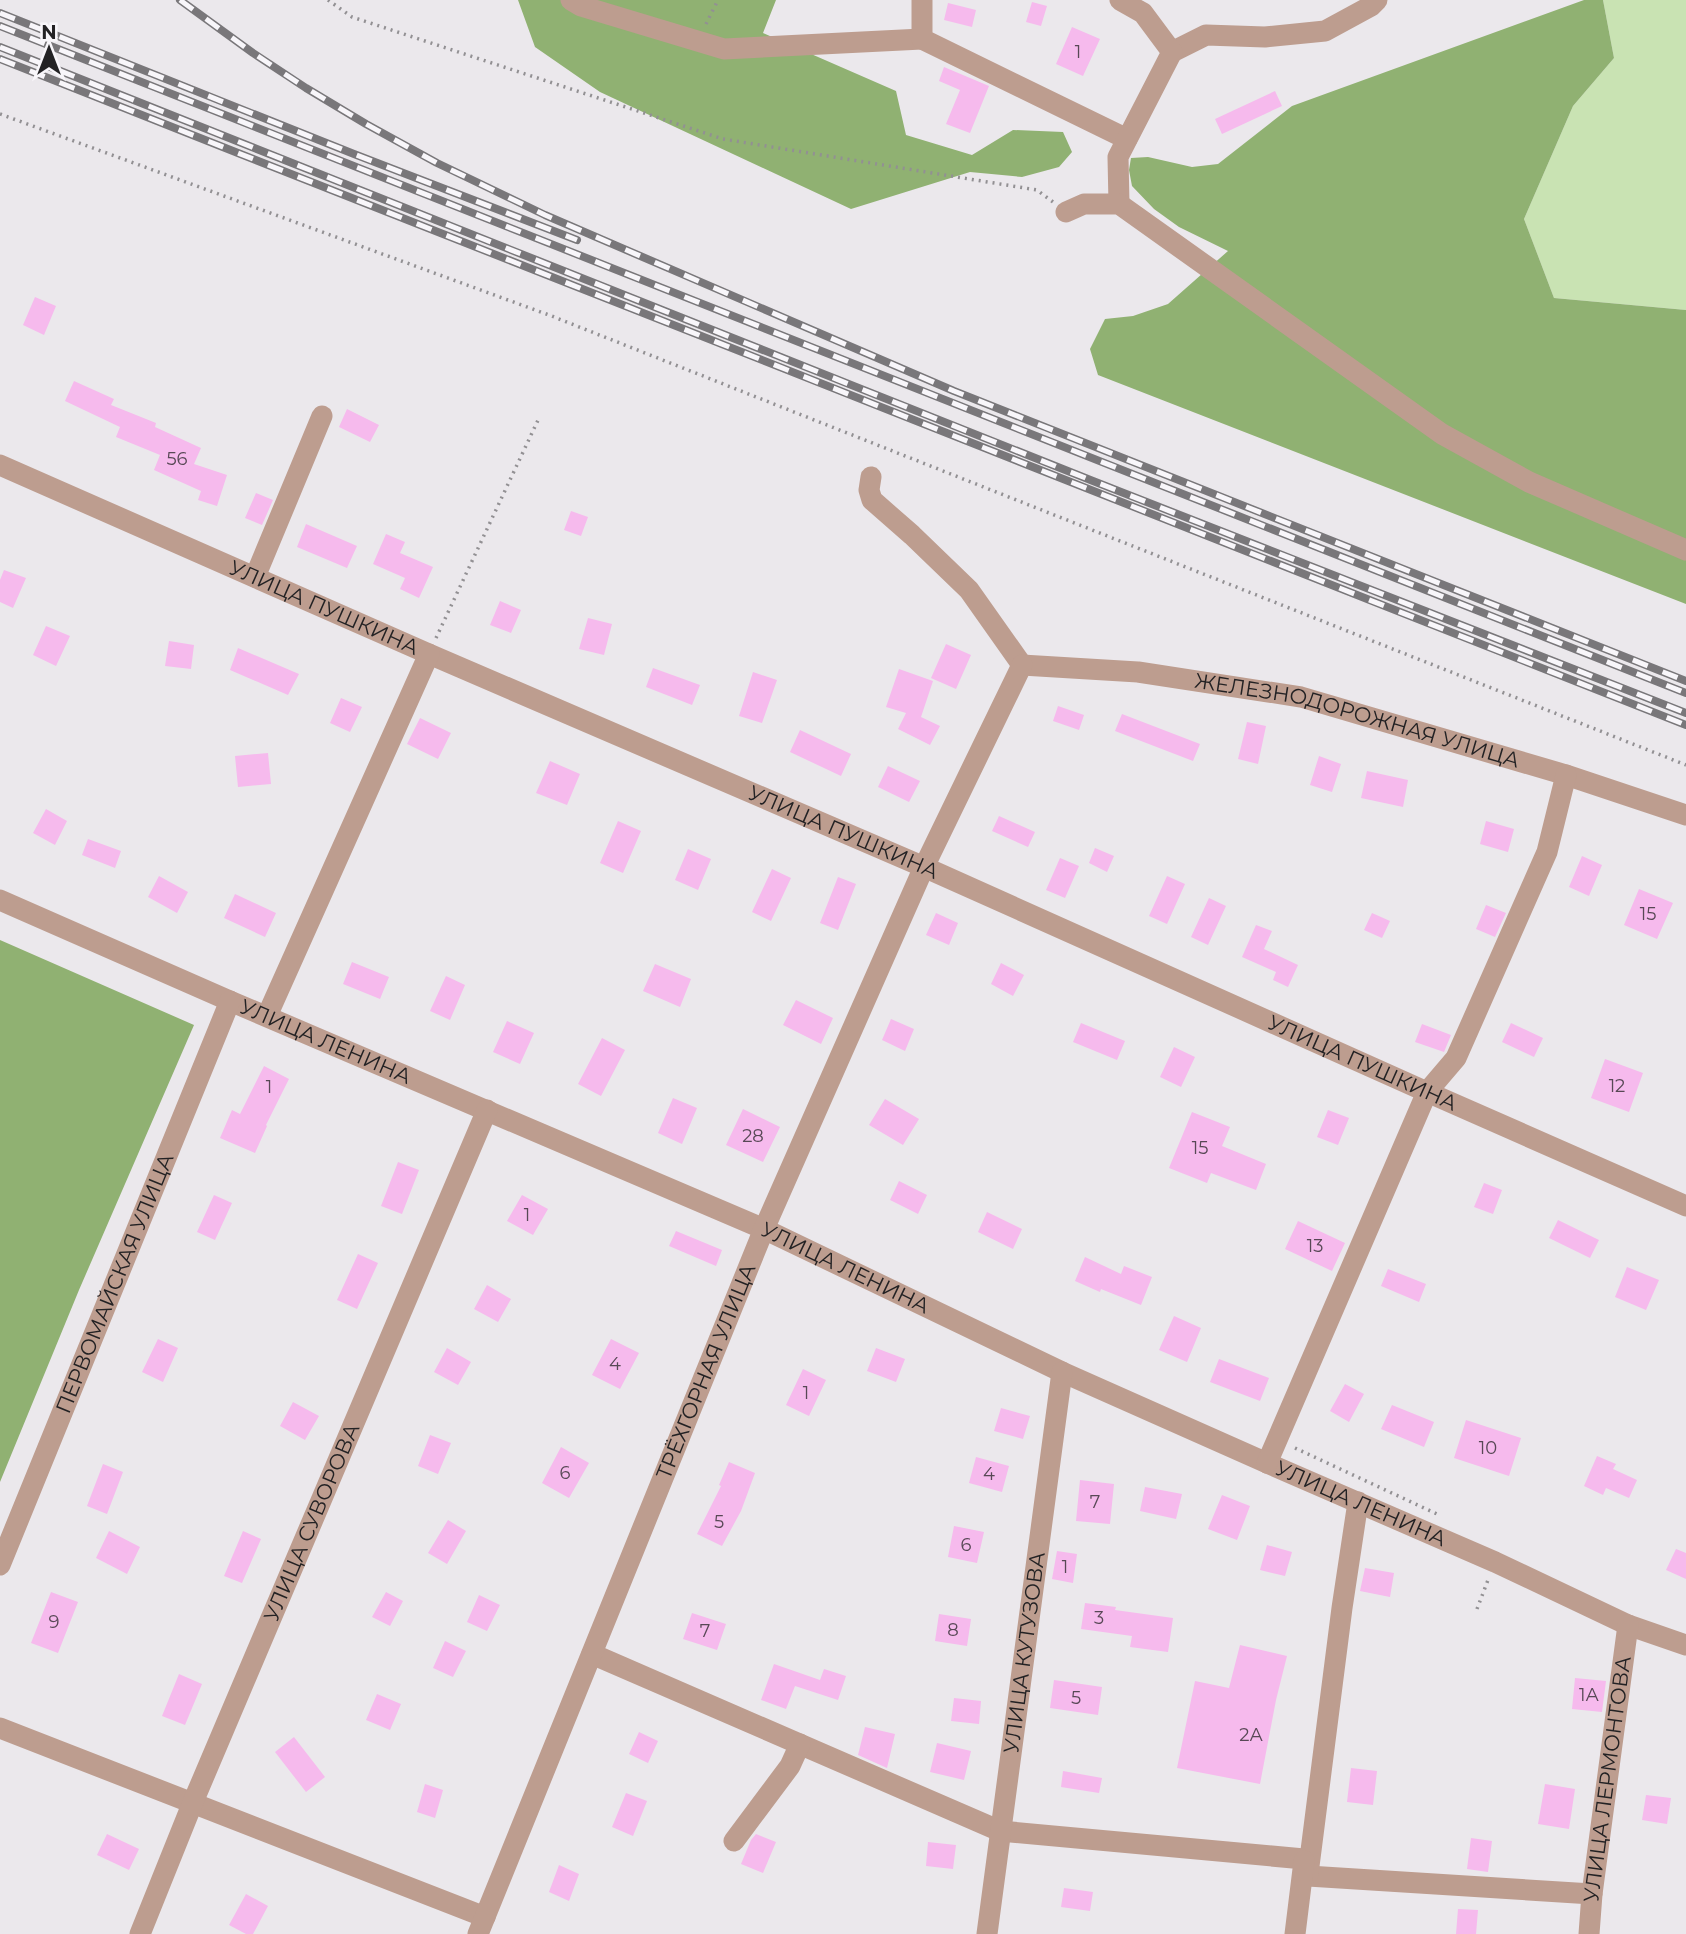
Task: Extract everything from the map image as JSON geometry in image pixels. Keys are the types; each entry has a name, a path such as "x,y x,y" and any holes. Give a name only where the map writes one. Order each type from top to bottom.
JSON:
{"street":[{"path":"571,0 581,6 724,49 922,39 1128,139"},
{"path":"922,0 922,39"},
{"path":"1119,0 1143,13 1172,52"},
{"path":"1119,204 1118,157 1172,52 1206,35 1265,37 1325,31 1377,0"},
{"path":"1066,212 1084,204 1119,204 1442,434 1528,482 1686,550"},
{"path":"256,577 322,416"},
{"name":"УЛИЦА ПУШКИНА","path":"0,465 429,654 924,867 1686,1206"},
{"path":"871,477 869,490 872,500 969,590 1022,665"},
{"path":"267,1016 429,654"},
{"name":"ЖЕЛЕЗНОДОРОЖНАЯ УЛИЦА","path":"1022,665 1138,672 1301,697 1566,775 1686,815"},
{"name":"ТРЁХГОРНАЯ УЛИЦА","path":"482,1925 764,1229 924,867 1022,665"},
{"path":"1267,1464 1427,1092 1456,1058 1547,852 1566,775"},
{"name":"УЛИЦА ЛЕНИНА","path":"0,900 764,1229 1062,1372 1495,1562 1628,1625 1686,1646"},
{"name":"ПЕРВОМАЙСКАЯ УЛИЦА","path":"0,1565 230,1001"},
{"name":"УЛИЦА СУВОРОВА","path":"140,1934 193,1802 487,1111"},
{"name":"УЛИЦА КУТУЗОВА","path":"987,1934 1062,1372"},
{"path":"1295,1934 1358,1502"},
{"name":"УЛИЦА ЛЕРМОНТОВА","path":"1589,1934 1628,1625"},
{"path":"593,1654 1000,1831 1306,1868 1592,1895"},
{"path":"0,1728 193,1802 482,1925"},
{"path":"734,1841 790,1766 800,1744"}],"path":[{"path":"328,0 352,17 723,139 1038,190 1066,212"},
{"path":"697,41 718,0"},
{"path":"0,114 549,315 1686,765"},
{"path":"429,654 539,418"},
{"path":"1477,1609 1495,1562"}],"green space":[{"path":"518,0 776,0 763,33 896,91 906,135 972,155 1013,130 1063,132 1072,152 1059,167 1022,177 970,172 851,209 600,92 535,47"},
{"path":"1584,0 1603,0 1614,58 1573,106 1524,219 1554,298 1686,310 1686,604 1098,375 1090,349 1105,319 1133,316 1168,304 1228,251 1179,227 1154,209 1132,186 1129,170 1131,158 1148,157 1192,167 1218,164 1292,106"},
{"path":"1603,0 1686,0 1686,310 1554,298 1524,219 1573,106 1614,58"},
{"path":"0,940 194,1025 79,1290 0,1482"}],"building":[{"path":"1032,2 1047,6 1041,26 1026,22"},
{"path":"948,3 976,10 972,27 944,20"},
{"path":"1072,27 1100,39 1083,76 1056,64"},
{"path":"944,67 989,86 970,133 946,124 960,90 939,81"},
{"path":"1275,91 1282,106 1222,134 1215,119"},
{"path":"35,297 56,306 44,335 23,325"},
{"path":"74,381 114,399 111,405 156,423 155,427 201,448 194,464 227,475 217,506 198,500 201,491 154,470 160,455 116,437 120,427 65,401"},
{"path":"347,409 379,425 370,442 339,427"},
{"path":"256,493 273,500 262,525 245,518"},
{"path":"571,511 588,517 581,536 564,530"},
{"path":"306,524 357,546 347,568 297,547"},
{"path":"386,534 405,542 400,553 433,567 419,598 400,589 405,578 373,564"},
{"path":"4,570 26,578 13,608 0,602 0,580"},
{"path":"500,601 521,610 511,633 490,625"},
{"path":"588,618 612,624 604,655 579,649"},
{"path":"46,626 70,636 56,666 33,655"},
{"path":"169,641 194,645 191,669 165,666"},
{"path":"946,644 971,655 956,689 931,678"},
{"path":"238,648 299,674 288,695 230,670"},
{"path":"653,668 700,685 692,705 646,687"},
{"path":"899,669 933,681 921,717 940,726 930,745 898,729 906,713 886,707"},
{"path":"753,672 777,680 762,723 739,716"},
{"path":"341,698 362,707 350,732 330,723"},
{"path":"1058,706 1084,715 1079,730 1053,721"},
{"path":"1122,714 1200,744 1193,761 1115,731"},
{"path":"420,718 451,733 438,759 407,744"},
{"path":"1247,722 1266,726 1258,764 1238,759"},
{"path":"800,730 851,754 841,776 790,752"},
{"path":"268,753 271,784 238,787 235,756"},
{"path":"1319,756 1341,764 1332,792 1310,785"},
{"path":"550,761 580,774 567,805 536,793"},
{"path":"888,766 920,781 909,802 878,787"},
{"path":"1367,771 1408,780 1403,807 1361,798"},
{"path":"46,809 67,821 55,845 33,833"},
{"path":"999,816 1035,832 1028,847 992,831"},
{"path":"618,821 641,831 623,873 600,863"},
{"path":"1486,821 1514,829 1508,852 1480,844"},
{"path":"88,839 121,851 115,868 82,855"},
{"path":"1095,848 1114,856 1107,872 1089,863"},
{"path":"688,849 711,859 698,890 675,880"},
{"path":"1582,856 1602,865 1589,896 1569,887"},
{"path":"1060,858 1079,866 1065,898 1046,890"},
{"path":"772,869 791,878 771,921 752,912"},
{"path":"159,876 188,892 177,913 148,897"},
{"path":"1167,876 1185,884 1167,924 1149,916"},
{"path":"838,877 856,884 838,930 820,923"},
{"path":"1639,889 1673,903 1657,939 1624,925"},
{"path":"235,894 276,913 265,937 224,918"},
{"path":"1209,898 1226,906 1208,945 1191,937"},
{"path":"1486,905 1506,913 1495,937 1476,929"},
{"path":"936,913 958,923 949,945 926,935"},
{"path":"1372,913 1390,921 1382,938 1364,930"},
{"path":"1256,925 1272,931 1264,949 1298,965 1288,987 1273,980 1276,972 1242,957"},
{"path":"352,962 389,977 380,999 343,984"},
{"path":"1001,963 1024,975 1013,996 991,984"},
{"path":"655,964 691,979 680,1007 643,991"},
{"path":"446,976 465,985 450,1020 430,1011"},
{"path":"796,1000 833,1018 821,1044 783,1025"},
{"path":"891,1019 914,1029 905,1051 882,1040"},
{"path":"507,1021 534,1033 520,1064 493,1052"},
{"path":"1081,1023 1125,1041 1117,1060 1073,1042"},
{"path":"1511,1023 1543,1038 1534,1057 1502,1042"},
{"path":"1422,1024 1451,1035 1444,1052 1415,1042"},
{"path":"602,1038 625,1050 601,1096 578,1084"},
{"path":"1174,1047 1195,1057 1181,1087 1160,1077"},
{"path":"1605,1059 1643,1073 1629,1112 1591,1098"},
{"path":"264,1066 289,1079 255,1153 220,1138 232,1110 240,1114"},
{"path":"673,1098 697,1108 682,1144 658,1133"},
{"path":"885,1099 919,1119 903,1145 869,1125"},
{"path":"743,1109 780,1127 763,1162 726,1145"},
{"path":"1328,1110 1349,1118 1338,1145 1317,1137"},
{"path":"1192,1112 1230,1127 1222,1146 1266,1164 1256,1190 1211,1173 1207,1183 1169,1168"},
{"path":"398,1162 419,1170 402,1214 381,1206"},
{"path":"899,1181 927,1195 918,1214 890,1200"},
{"path":"1484,1183 1502,1190 1493,1214 1474,1207"},
{"path":"214,1195 232,1203 215,1240 197,1232"},
{"path":"522,1195 548,1209 533,1235 507,1221"},
{"path":"987,1212 1022,1229 1013,1249 978,1232"},
{"path":"1558,1220 1599,1240 1590,1258 1549,1238"},
{"path":"1298,1221 1345,1243 1332,1271 1285,1249"},
{"path":"676,1231 722,1250 716,1266 669,1246"},
{"path":"358,1254 378,1263 357,1309 337,1300"},
{"path":"1085,1257 1121,1274 1124,1266 1152,1277 1141,1305 1075,1281"},
{"path":"1627,1267 1659,1280 1646,1310 1615,1297"},
{"path":"1388,1269 1426,1284 1419,1302 1381,1286"},
{"path":"487,1285 511,1299 498,1322 474,1309"},
{"path":"1174,1316 1201,1328 1187,1362 1159,1350"},
{"path":"158,1339 178,1348 163,1382 142,1372"},
{"path":"611,1339 639,1353 620,1389 592,1375"},
{"path":"447,1348 471,1362 458,1385 434,1372"},
{"path":"876,1348 905,1359 896,1382 867,1371"},
{"path":"1219,1359 1269,1378 1260,1401 1210,1382"},
{"path":"803,1369 826,1380 809,1416 786,1405"},
{"path":"1345,1384 1364,1394 1349,1422 1330,1411"},
{"path":"293,1402 319,1416 305,1440 280,1426"},
{"path":"1392,1405 1434,1422 1424,1447 1381,1429"},
{"path":"1001,1408 1030,1416 1023,1439 994,1431"},
{"path":"1466,1420 1521,1438 1509,1476 1454,1458"},
{"path":"430,1435 451,1443 438,1474 418,1466"},
{"path":"561,1447 589,1463 569,1498 542,1483"},
{"path":"1597,1456 1616,1464 1613,1469 1637,1480 1629,1498 1606,1488 1603,1495 1584,1486"},
{"path":"976,1457 1009,1466 1002,1492 969,1483"},
{"path":"729,1462 755,1473 741,1511 722,1546 697,1534 721,1486 719,1485"},
{"path":"103,1464 123,1472 107,1514 87,1506"},
{"path":"1080,1480 1114,1484 1110,1524 1076,1521"},
{"path":"1145,1487 1182,1494 1176,1519 1140,1511"},
{"path":"1222,1495 1250,1506 1237,1540 1208,1529"},
{"path":"448,1520 466,1531 447,1564 428,1553"},
{"path":"954,1526 984,1532 977,1563 948,1557"},
{"path":"109,1531 140,1547 127,1574 96,1558"},
{"path":"243,1531 261,1539 242,1583 224,1576"},
{"path":"1267,1545 1292,1552 1285,1576 1260,1570"},
{"path":"1676,1549 1686,1553 1686,1579 1666,1570"},
{"path":"1057,1551 1077,1554 1073,1583 1052,1579"},
{"path":"1365,1568 1394,1573 1390,1597 1360,1591"},
{"path":"51,1592 78,1602 58,1653 31,1643"},
{"path":"386,1592 403,1601 390,1626 372,1617"},
{"path":"479,1595 500,1605 487,1631 467,1622"},
{"path":"1085,1603 1173,1618 1168,1652 1130,1647 1132,1636 1081,1629"},
{"path":"692,1613 726,1624 717,1650 683,1639"},
{"path":"939,1614 971,1619 967,1646 935,1641"},
{"path":"445,1641 466,1651 453,1677 433,1668"},
{"path":"1240,1645 1287,1656 1260,1784 1177,1768 1195,1681 1229,1688"},
{"path":"774,1664 820,1680 824,1669 846,1676 838,1700 795,1686 786,1709 761,1700"},
{"path":"179,1674 202,1684 185,1725 162,1716"},
{"path":"1575,1678 1606,1681 1602,1712 1572,1709"},
{"path":"1054,1680 1102,1687 1098,1715 1050,1708"},
{"path":"377,1694 401,1704 390,1730 366,1720"},
{"path":"954,1698 981,1701 979,1724 951,1721"},
{"path":"865,1727 895,1734 887,1768 858,1755"},
{"path":"639,1732 658,1741 648,1763 629,1754"},
{"path":"294,1737 325,1777 306,1792 275,1752"},
{"path":"937,1743 971,1751 964,1780 930,1772"},
{"path":"1351,1768 1377,1771 1373,1805 1347,1802"},
{"path":"1063,1771 1102,1778 1099,1793 1061,1787"},
{"path":"425,1784 443,1790 435,1818 417,1812"},
{"path":"1545,1784 1575,1789 1569,1829 1538,1824"},
{"path":"626,1793 647,1801 633,1836 612,1827"},
{"path":"1646,1795 1671,1798 1667,1824 1642,1820"},
{"path":"107,1834 139,1849 129,1870 97,1855"},
{"path":"756,1834 776,1842 763,1873 741,1864"},
{"path":"1471,1838 1492,1841 1488,1872 1467,1869"},
{"path":"928,1842 956,1845 953,1869 926,1866"},
{"path":"559,1865 579,1874 569,1901 549,1892"},
{"path":"1064,1888 1093,1892 1090,1911 1061,1907"},
{"path":"246,1894 268,1906 253,1934 246,1934 229,1925"},
{"path":"1458,1909 1478,1910 1476,1934 1456,1934"}],"railway":[{"path":"180,0 253,53 366,124 437,163 545,215 954,391 1686,681"},
{"path":"0,13 577,240"},
{"path":"0,26 1686,693"},
{"path":"0,47 1686,713"},
{"path":"0,59 1686,725"}]}
